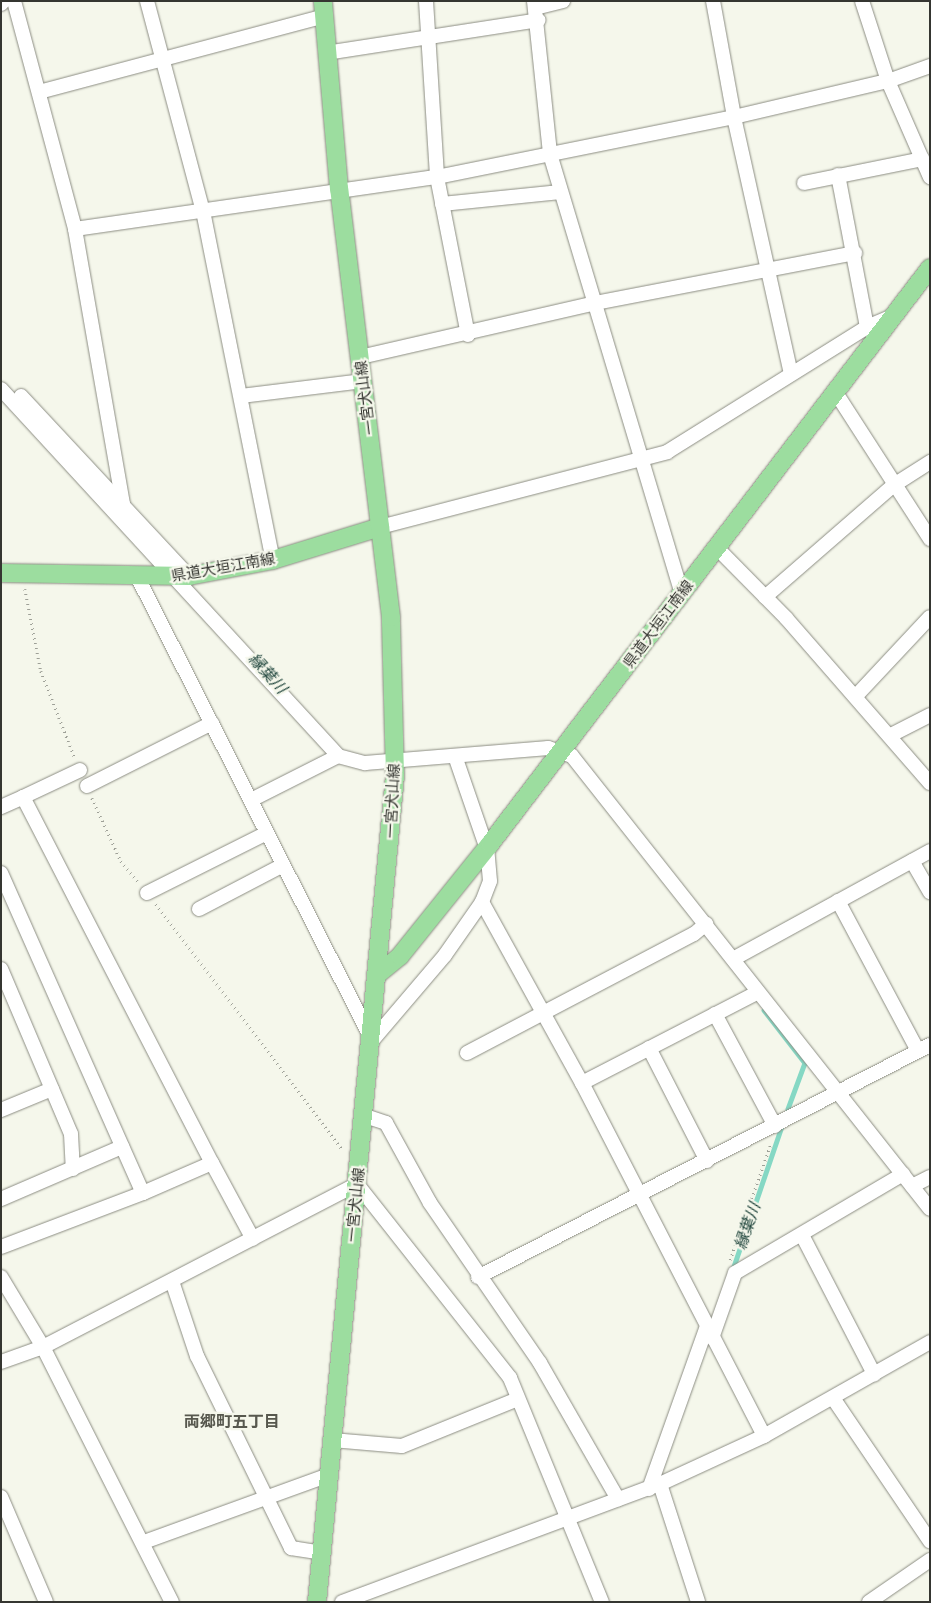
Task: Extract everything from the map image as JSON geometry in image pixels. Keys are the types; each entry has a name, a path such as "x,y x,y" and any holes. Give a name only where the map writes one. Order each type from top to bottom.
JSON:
{"main road":[{"name":"一宮犬山線","path":"317,1602 365,1116 395,761 391,617 339,189 323,9"},
{"name":"県道大垣江南線","path":"378,974 400,956 486,849 930,268"},
{"name":"県道大垣江南線","path":"1,573 138,578 182,577 273,560 380,528"}],"street":[{"path":"14,1 75,229 116,505"},
{"path":"147,1 202,212 273,560"},
{"path":"426,1 437,177 468,335"},
{"path":"326,53 428,37 536,10 563,1"},
{"path":"713,1 734,117 791,374"},
{"path":"862,1 888,81 930,177"},
{"path":"39,92 323,9"},
{"path":"536,10 550,154 682,593"},
{"path":"75,229 202,212 339,189 437,177 734,117 888,81 930,66"},
{"path":"804,183 923,159"},
{"path":"838,175 855,253 866,327"},
{"path":"442,204 560,192"},
{"path":"360,357 468,335 595,303 855,253"},
{"path":"380,528 667,452 866,327 892,316"},
{"path":"241,396 363,381"},
{"path":"1,389 52,436 116,505 182,577 338,756 365,763 548,748 561,751 583,768 930,1209"},
{"path":"836,393 930,539"},
{"path":"22,396 52,436"},
{"path":"765,597 894,485 930,462"},
{"path":"716,547 856,696 930,782"},
{"path":"138,578 371,1040 445,955 482,902 490,881 486,849 455,756"},
{"path":"856,696 930,617"},
{"path":"891,735 930,715"},
{"path":"87,786 212,722"},
{"path":"250,800 338,756"},
{"path":"1,807 80,770"},
{"path":"24,797 253,1239"},
{"path":"147,893 267,832"},
{"path":"733,959 930,851"},
{"path":"912,861 930,892"},
{"path":"199,909 283,865"},
{"path":"1,873 143,1193"},
{"path":"482,902 582,1083 709,1334 764,1436"},
{"path":"478,1276 707,1161 924,1048 838,902"},
{"path":"467,1053 694,934 706,924"},
{"path":"1,969 8,1003 52,1089 71,1134 72,1169"},
{"path":"582,1083 758,992"},
{"path":"715,1014 776,1125"},
{"path":"649,1048 707,1161"},
{"path":"1,1110 52,1089"},
{"path":"365,1116 386,1123 430,1203 478,1276 540,1363 618,1499"},
{"path":"1,1199 122,1147"},
{"path":"1,1247 143,1193 212,1163"},
{"path":"698,1602 654,1486 709,1334 735,1273 903,1174"},
{"path":"912,1186 930,1177"},
{"path":"1,1362 43,1347 358,1184 510,1378 602,1602"},
{"path":"802,1235 874,1374"},
{"path":"1,1276 43,1347 144,1542 172,1602"},
{"path":"172,1281 197,1356 292,1548 321,1553"},
{"path":"342,1602 654,1486 764,1436 930,1342"},
{"path":"833,1398 930,1541"},
{"path":"332,1440 402,1446 518,1399"},
{"path":"144,1542 267,1500 329,1475"},
{"path":"1,1497 46,1602"},
{"path":"869,1602 930,1560"}],"path":[{"path":"729,1264 776,1125"}],"waterway":[{"name":"縁葉川","path":"764,1010 805,1063 788,1109"},
{"name":"縁葉川","path":"732,1271 781,1128"}],"district":[{"name":"両郷町五丁目","path":"232,1421"}]}
